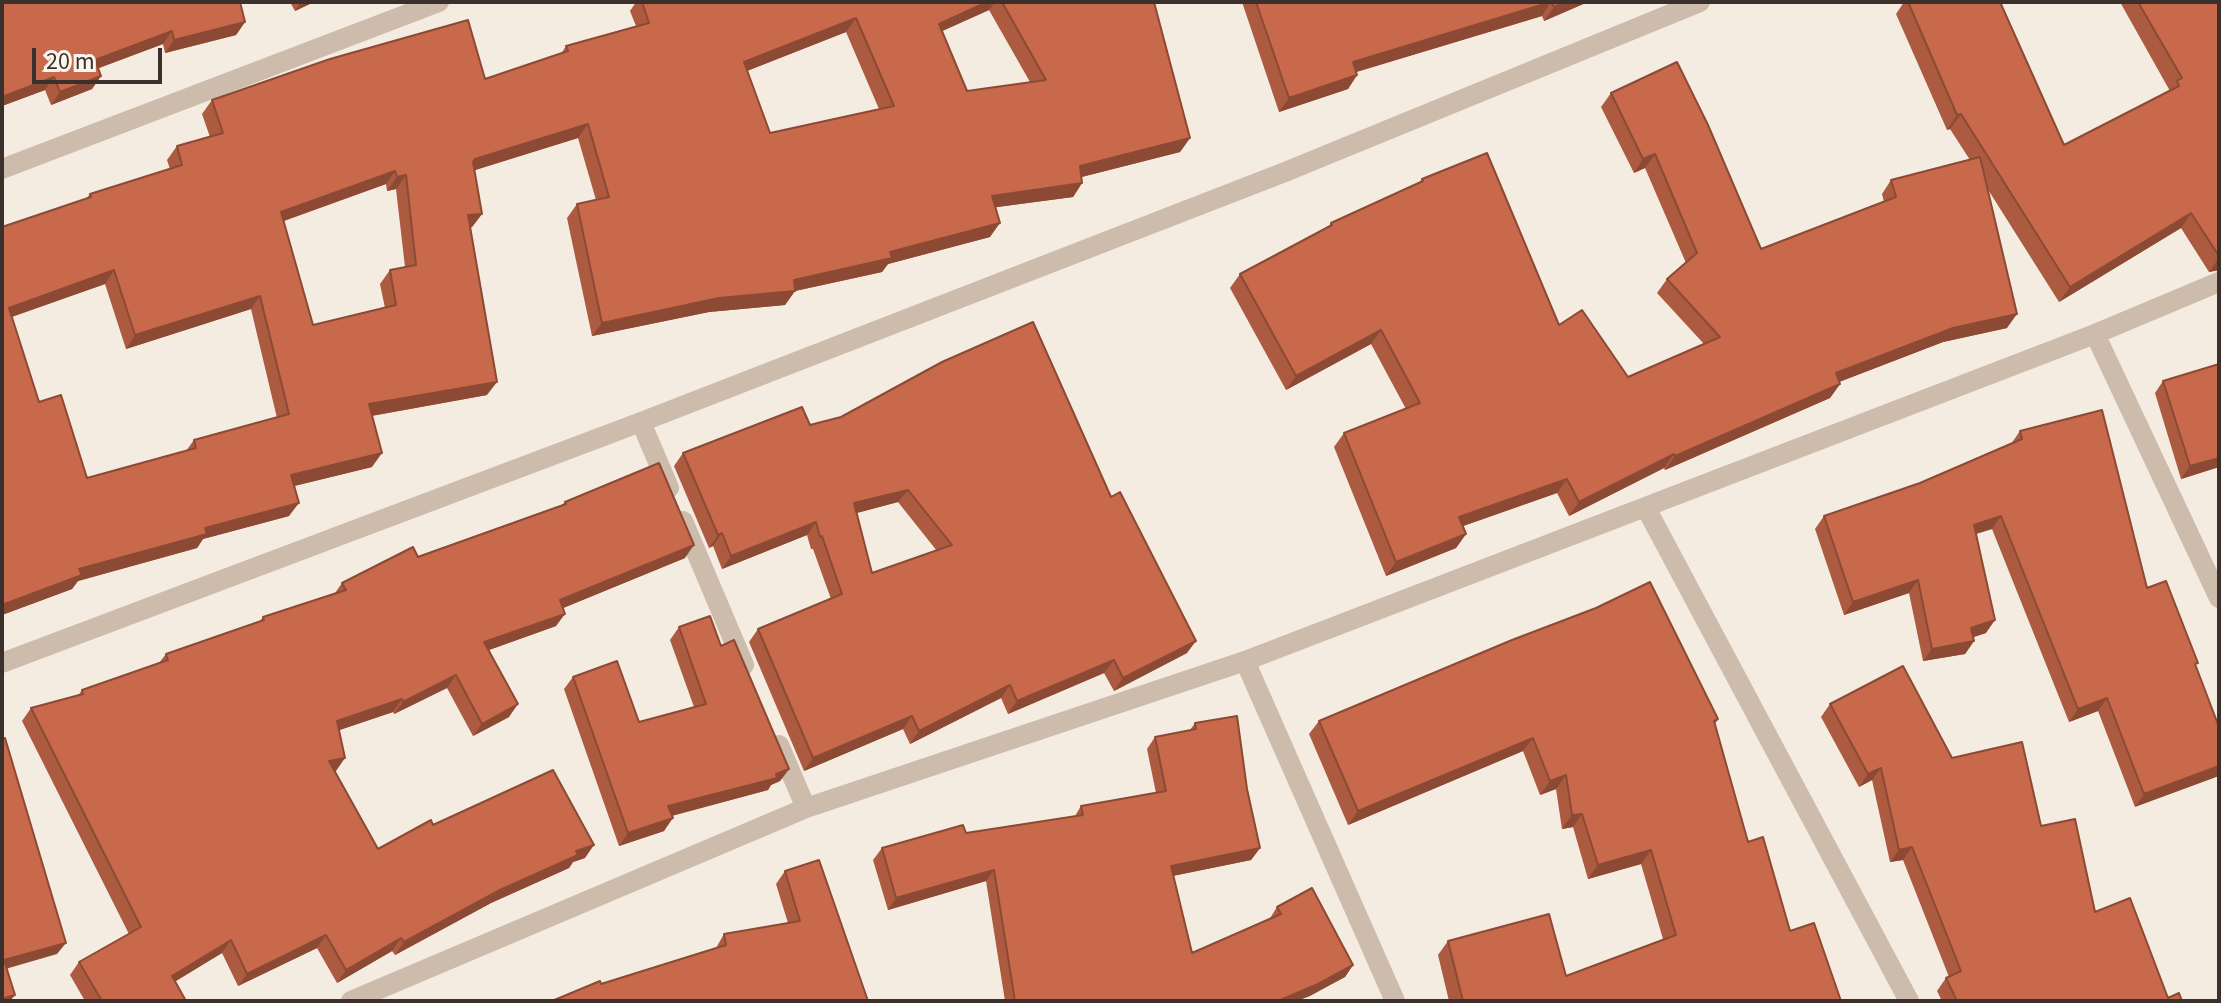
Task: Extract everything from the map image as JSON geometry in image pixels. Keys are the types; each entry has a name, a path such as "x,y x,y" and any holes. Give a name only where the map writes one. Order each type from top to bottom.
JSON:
{"street":[{"path":"2,169 439,2"},
{"path":"2,663 641,422 1285,172 1700,2"},
{"path":"351,1001 806,808 1245,661 2095,334 2219,282"},
{"path":"2095,334 2219,598"},
{"path":"641,422 751,679"},
{"path":"1646,508 1903,999"},
{"path":"1245,661 1395,1001"},
{"path":"769,722 806,808"}],"building":[{"path":"2,2 240,2 245,22 174,40 172,31 95,60 101,76 60,92 54,77 2,97"},
{"path":"642,2 987,2 939,24 967,91 1046,80 1002,2 1154,2 1190,138 1080,166 1082,183 992,196 1000,223 890,252 892,258 794,280 795,291 719,298 602,323 577,204 609,197 588,124 475,159 482,214 468,215 497,382 369,404 382,453 291,475 299,503 205,528 207,534 79,569 82,575 2,605 2,227 91,197 90,194 182,165 177,146 223,133 212,100 330,59 468,20 485,79 568,51 566,46 649,23","holes":["856,18 894,106 770,133 744,62","395,171 397,177 406,175 416,265 390,270 396,305 313,325 281,212","114,270 135,335 260,296 289,414 194,440 196,448 87,478 61,395 39,402 9,308"]},
{"path":"1256,2 1551,2 1353,62 1357,75 1289,98"},
{"path":"1908,2 2000,2 2064,145 2179,86 2177,81 2182,78 2138,2 2219,2 2219,256 2191,213 2070,287 1961,114 1957,115"},
{"path":"1677,62 1708,125 1761,249 1896,197 1891,180 1980,157 2017,314 1953,328 1836,373 1840,384 1674,454 1579,502 1567,479 1459,517 1466,534 1396,562 1344,433 1420,403 1381,330 1296,376 1240,274 1331,223 1422,179 1487,153 1559,325 1582,310 1628,377 1720,337 1667,279 1697,253 1655,154 1643,159 1611,93"},
{"path":"1033,322 1111,497 1120,492 1196,641 1123,678 1114,660 1017,701 1010,685 919,731 912,716 813,758 758,629 842,594 822,536 816,522 731,556 722,533 718,535 683,453 802,407 810,425 841,417 942,362","holes":["908,490 952,545 872,573 854,503"]},
{"path":"2219,364 2219,458 2190,466 2163,381"},
{"path":"2102,410 2147,588 2166,581 2219,727 2219,766 2144,794 2107,698 2078,709 2001,516 1974,525 1995,620 1971,628 1974,641 1932,649 1918,580 1853,602 1824,516 1920,483 2022,439 2020,431"},
{"path":"659,463 694,545 560,600 565,614 484,642 518,704 482,724 456,675 403,702 402,699 337,721 345,758 329,761 378,849 431,820 433,825 553,770 594,845 576,851 578,855 500,890 404,942 401,938 346,970 326,935 247,974 231,940 172,976 186,1001 102,1001 79,962 141,927 31,708 83,694 82,690 168,660 166,654 346,590 342,583 413,547 418,557 566,504"},
{"path":"1650,582 1718,719 1714,721 1748,842 1763,837 1790,931 1814,923 1841,1001 1463,1001 1448,941 1549,914 1566,976 1676,935 1651,850 1598,865 1582,814 1572,815 1566,775 1550,781 1533,738 1358,811 1319,721 1596,608"},
{"path":"710,616 721,646 734,640 789,769 776,774 777,778 668,806 673,818 628,833 573,677 617,661 639,722 706,704 679,627"},
{"path":"1903,666 1952,758 2022,742 2041,826 2075,819 2095,912 2130,898 2168,998 2179,993 2182,1001 1957,1001 1946,978 1961,971 1912,847 1899,850 1881,768 1868,774 1830,704"},
{"path":"1237,716 1247,789 1260,848 1171,866 1192,953 1281,914 1277,907 1312,888 1353,965 1318,984 1278,1001 1015,1001 994,870 896,898 882,848 963,825 966,833 1083,815 1081,806 1166,791 1155,737 1196,729 1195,723"},
{"path":"5,738 66,943 4,960 15,995 2,999 2,739"},
{"path":"819,860 868,1001 552,1001 600,981 601,984 726,945 724,934 800,921 785,871"}]}
